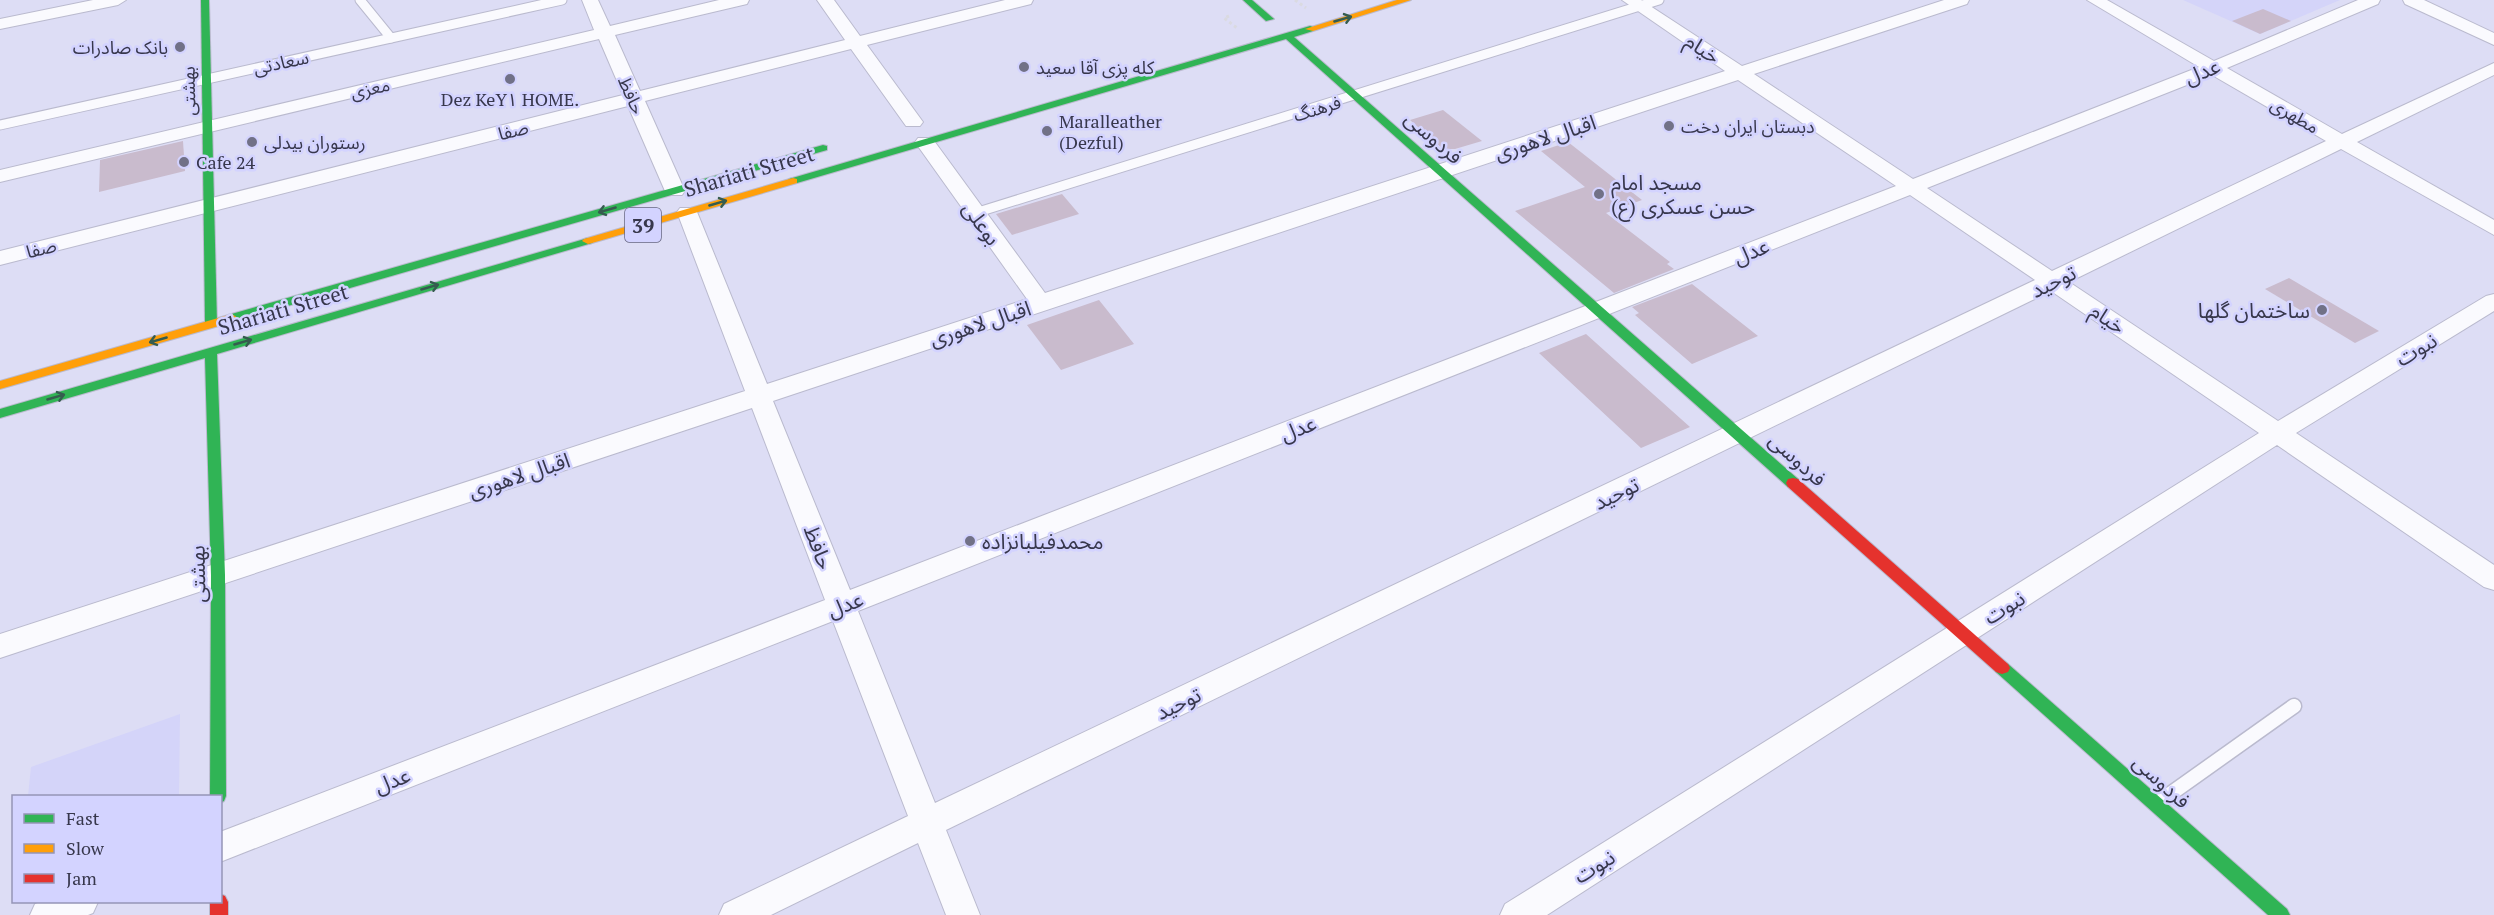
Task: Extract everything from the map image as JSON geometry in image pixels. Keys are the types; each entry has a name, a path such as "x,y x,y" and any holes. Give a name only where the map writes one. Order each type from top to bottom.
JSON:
{"main road":[{"name":"بهشتی","path":"205,0 211,324"},
{"path":"1247,0 1274,18"},
{"name":"Shariati Street","path":"0,385 211,324 681,201 925,142 1407,0"},
{"path":"1248,26 1274,18"},
{"name":"فردوسی","path":"1274,18 1287,35 1355,96 2281,915"},
{"name":"Shariati Street","path":"0,414 211,352 681,201 834,145"},
{"name":"بهشتی","path":"211,352 218,575 218,795"}],"street":[{"path":"0,24 118,0"},
{"name":"حافظ","path":"590,0 681,201 760,396 963,915"},
{"name":"معزی","path":"0,176 741,0"},
{"path":"825,0 913,122"},
{"name":"صفا","path":"0,258 1025,0"},
{"name":"اقبال لاهوری","path":"0,646 1961,0"},
{"name":"مطهری","path":"2095,0 2494,229"},
{"name":"عدل","path":"222,846 1912,188 2213,68 2372,0"},
{"path":"2411,0 2494,40"},
{"name":"خیام","path":"1643,2 1741,73 2494,579"},
{"name":"توحید","path":"736,915 2494,68"},
{"name":"بوعلی","path":"925,142 1041,303"},
{"name":"نبوت","path":"1516,915 2278,433 2494,301"},
{"path":"47,915 78,903"}],"lane":[{"path":"360,0 391,38"},
{"name":"سعادتی","path":"0,124 562,0"},
{"name":"فرهنگ","path":"975,213 1355,96 1643,2"},
{"path":"2156,804 2294,706"}],"shaded area":[{"path":"2183,0 2340,0 2260,34"},
{"path":"180,714 179,795 28,795 31,767"}],"building":[{"path":"2263,9 2291,21 2260,34 2232,21"},
{"path":"1443,110 1482,141 1455,149 1443,149 1410,120"},
{"path":"183,141 185,171 99,192 100,160"},
{"path":"1568,142 1642,200 1606,213 1670,262 1667,264 1674,269 1614,293 1515,211 1585,187 1541,151"},
{"path":"1062,194 1079,214 1012,235 996,214"},
{"name":"ساختمان گلها","path":"2289,278 2379,331 2355,343 2265,289"},
{"path":"1692,284 1758,336 1692,364 1635,315 1639,313 1632,307"},
{"path":"1099,300 1134,344 1061,370 1027,325"},
{"path":"1586,334 1690,427 1641,448 1539,353"}],"traffic: fast":[{"path":"205,0 211,324"},
{"path":"1247,0 1269,19"},
{"path":"793,181 1310,29"},
{"path":"1287,35 1793,483"},
{"path":"232,318 823,148"},
{"path":"0,414 588,241"},
{"path":"211,352 218,575 218,795"},
{"path":"2002,668 2281,915"}],"traffic: slow":[{"path":"1310,29 1407,0"},
{"path":"588,241 793,181"},
{"path":"0,385 232,318"}],"traffic: jam":[{"path":"1793,483 2002,668"},
{"path":"219,903 219,915"}],"place":[{"name":"بانک صادرات","path":"180,47"},
{"name":"کله پزی آقا سعید","path":"1024,67"},
{"name":"Dez KeY۱ HOME.","path":"510,79"},
{"name":"دبستان ایران دخت","path":"1669,126"},
{"name":"Maralleather (Dezful)","path":"1047,131"},
{"name":"رستوران بیدلی","path":"252,142"},
{"name":"Cafe 24","path":"184,162"},
{"name":"مسجد امام حسن عسکری (ع)","path":"1599,194"},
{"name":"ساختمان گلها","path":"2322,310"},
{"name":"محمدفيلبانزاده","path":"970,541"}]}
